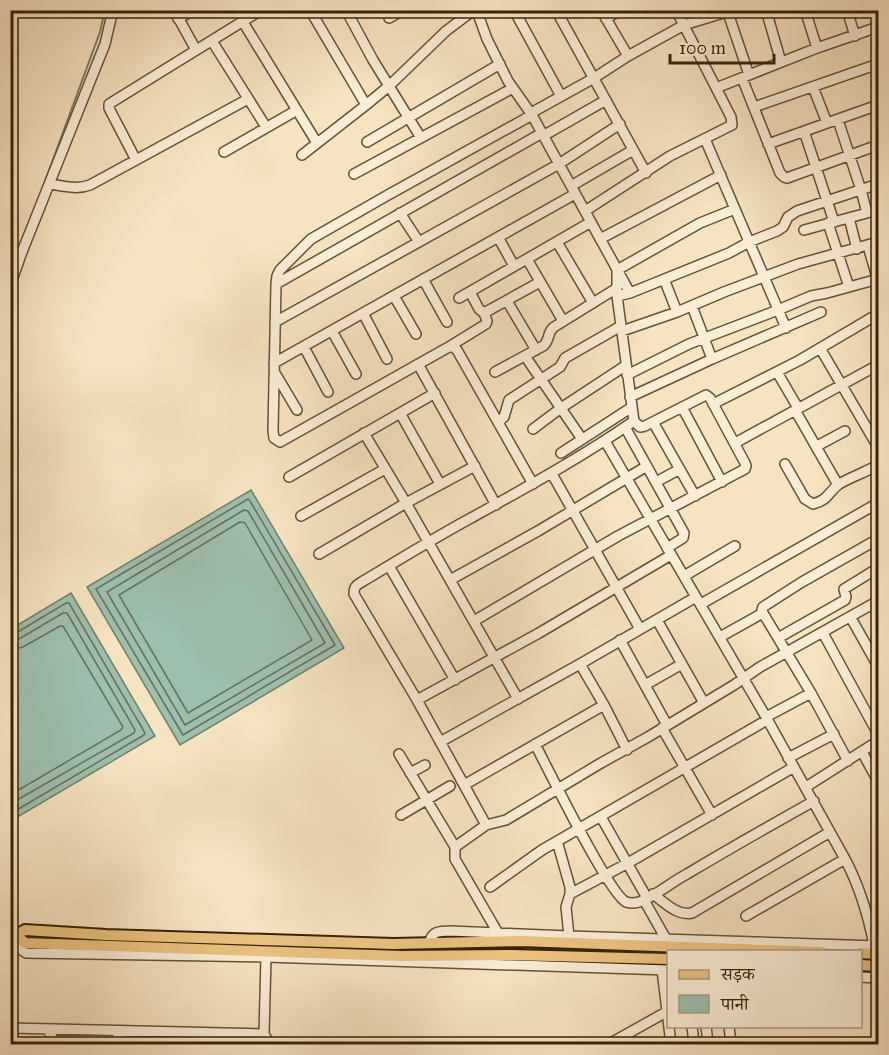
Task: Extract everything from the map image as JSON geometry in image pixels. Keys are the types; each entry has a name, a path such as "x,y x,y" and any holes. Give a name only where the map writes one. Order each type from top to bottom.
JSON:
{"main road":[{"path":"13,935 25,930 106,935 394,944 521,941 698,950"},
{"path":"13,935 25,942 402,956 511,955 667,959"},
{"path":"450,942 450,956"},
{"path":"862,953 877,948"},
{"path":"862,965 879,966"}],"street":[{"path":"10,286 105,44 113,10"},
{"path":"193,10 176,15 196,50"},
{"path":"136,160 111,114 109,104 261,10"},
{"path":"310,10 366,105"},
{"path":"346,10 421,138"},
{"path":"389,18 403,10"},
{"path":"302,155 389,86 446,31 476,10 482,27 513,88 532,114 630,293"},
{"path":"514,10 561,96"},
{"path":"555,10 646,173"},
{"path":"620,10 604,15 628,56"},
{"path":"585,211 670,156 732,125 731,117 676,10"},
{"path":"766,10 782,62"},
{"path":"805,10 817,48"},
{"path":"847,10 855,36"},
{"path":"470,292 479,309 484,313 486,324 280,442 274,438 276,284 280,270 312,239 684,25 730,11 754,106 780,173 784,177 787,178 879,145"},
{"path":"243,22 317,143"},
{"path":"716,88 817,48 879,27"},
{"path":"212,41 266,127"},
{"path":"367,142 500,64"},
{"path":"754,106 879,64"},
{"path":"813,87 827,123"},
{"path":"354,174 513,88"},
{"path":"50,184 84,188 248,99"},
{"path":"276,284 606,100"},
{"path":"768,144 879,105"},
{"path":"224,152 297,110"},
{"path":"838,120 867,213"},
{"path":"276,322 559,164 620,124"},
{"path":"804,131 827,201 838,253 849,287"},
{"path":"705,139 786,328"},
{"path":"274,367 304,346 498,237 633,150"},
{"path":"600,239 721,175"},
{"path":"495,372 547,343 550,329 593,303 617,292 630,293 729,253 783,227 788,217 796,211 879,184"},
{"path":"617,270 700,223 735,209"},
{"path":"804,230 879,210"},
{"path":"400,213 418,242"},
{"path":"849,218 857,249"},
{"path":"459,298 591,222"},
{"path":"498,237 514,266"},
{"path":"557,242 593,303"},
{"path":"498,422 504,417 509,399 560,367 565,357 622,329 677,312 808,260 879,242"},
{"path":"533,429 561,408 626,370 811,296 878,280 868,246"},
{"path":"527,259 563,321"},
{"path":"474,621 595,549 741,472 746,466 706,395 640,427 634,421 617,292 617,270"},
{"path":"423,279 447,322"},
{"path":"664,279 677,312"},
{"path":"484,313 540,282"},
{"path":"394,296 416,334"},
{"path":"507,301 536,350"},
{"path":"692,306 712,359"},
{"path":"561,453 631,402 712,359 821,312"},
{"path":"363,313 387,359"},
{"path":"713,404 777,372 877,315 879,327"},
{"path":"332,331 356,374"},
{"path":"304,346 328,392"},
{"path":"447,348 452,346 457,350 533,484"},
{"path":"820,348 879,447"},
{"path":"525,356 582,439"},
{"path":"418,364 496,505"},
{"path":"274,367 297,410"},
{"path":"735,443 842,384 878,367"},
{"path":"777,372 838,485"},
{"path":"289,477 435,393"},
{"path":"682,407 722,482"},
{"path":"399,413 440,484"},
{"path":"486,825 417,700 354,594 355,586 428,542 552,474 634,421"},
{"path":"653,422 695,496"},
{"path":"417,700 617,588 669,551 683,538 684,533 625,427"},
{"path":"817,446 845,431"},
{"path":"364,433 518,699"},
{"path":"429,943 431,936 437,932 450,931 877,948 864,902 854,877 814,801 605,441"},
{"path":"785,464 805,499 813,504 825,499 838,485 879,465"},
{"path":"319,554 475,466"},
{"path":"450,580 573,511 647,466"},
{"path":"300,516 385,469"},
{"path":"656,482 680,469"},
{"path":"552,474 640,629"},
{"path":"440,742 640,629 878,506"},
{"path":"848,761 762,610 763,607 810,578 879,539"},
{"path":"684,576 735,546"},
{"path":"389,566 455,680"},
{"path":"778,638 845,600 844,589 879,568"},
{"path":"455,847 486,825 506,819 559,789 665,727 760,667 879,601"},
{"path":"720,637 763,613"},
{"path":"851,618 879,666"},
{"path":"657,620 704,703"},
{"path":"823,633 879,734"},
{"path":"620,640 645,685 685,768 712,814"},
{"path":"580,664 627,750"},
{"path":"645,685 682,664"},
{"path":"490,887 530,858 811,693"},
{"path":"464,785 604,705"},
{"path":"788,758 834,734"},
{"path":"806,787 879,741"},
{"path":"535,744 579,829 606,875 623,900 628,903 648,898 673,881 814,801"},
{"path":"862,752 879,782"},
{"path":"399,754 455,847 455,859 498,933"},
{"path":"410,773 425,765"},
{"path":"570,894 794,767"},
{"path":"400,815 450,786"},
{"path":"601,817 648,898 666,939"},
{"path":"648,898 678,913 692,913 830,832"},
{"path":"557,842 570,887 566,907 569,936"},
{"path":"746,916 845,859"},
{"path":"13,935 14,943 26,953 266,957 665,970 667,998"},
{"path":"266,957 264,1034 270,1044"},
{"path":"862,977 879,978"},
{"path":"609,1044 667,1013"},
{"path":"10,1028 264,1034"},
{"path":"670,1028 671,1044"},
{"path":"692,1028 694,1044 739,1044"},
{"path":"706,1028 708,1044"},
{"path":"729,1028 731,1044"},
{"path":"47,1029 56,1044"},
{"path":"116,1030 123,1044"},
{"path":"188,1032 194,1044"}],"water":[{"path":"251,490 344,648 180,745 87,587"},
{"path":"71,593 155,736 14,819 10,814 11,629"}],"waterway":[{"path":"37,203 100,32 105,10"}]}
